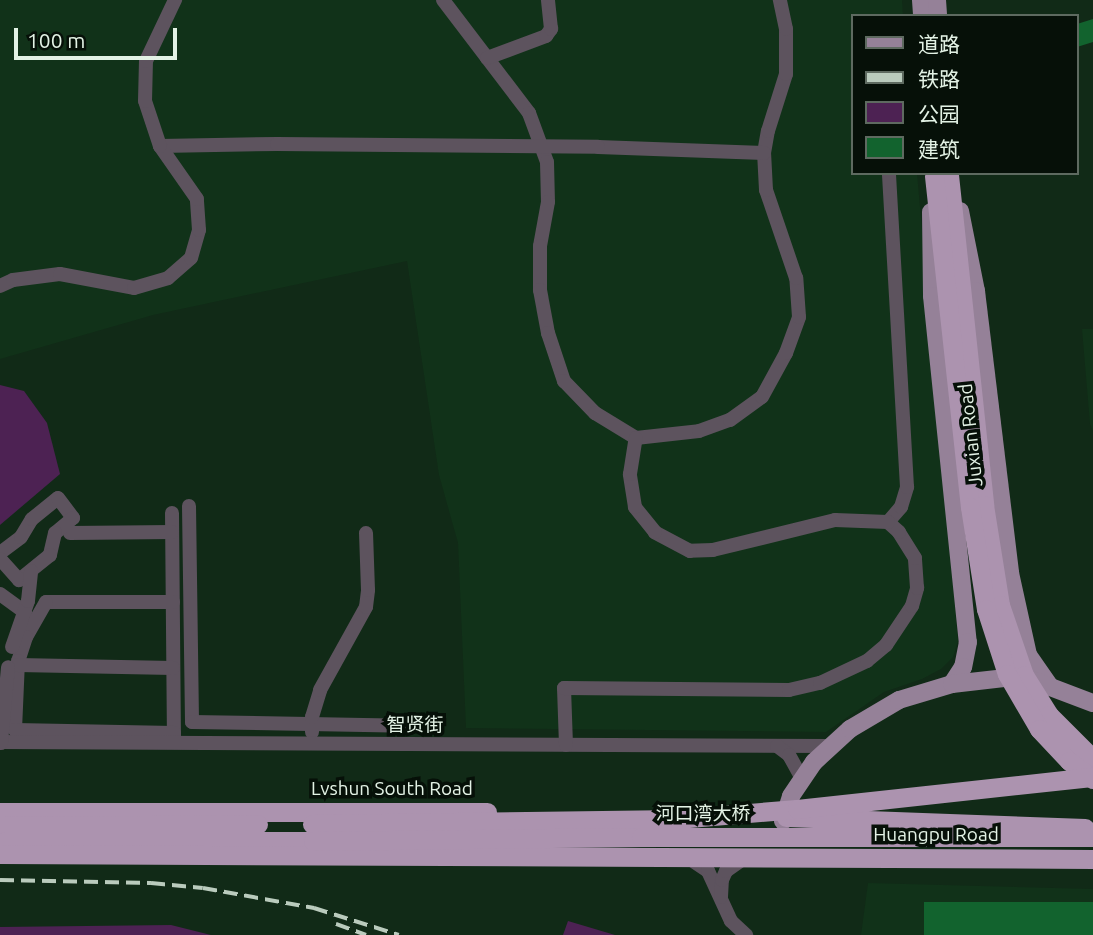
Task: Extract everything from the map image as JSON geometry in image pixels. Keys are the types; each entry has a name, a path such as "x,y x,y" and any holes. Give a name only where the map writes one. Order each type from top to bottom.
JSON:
{"highway":[{"name":"河口湾大桥","path":"941,175 986,609 1007,674 1039,729 1069,761 1093,778"},
{"name":"河口湾大桥","path":"977,506 1000,605 1024,675 1049,715 1093,759"},
{"name":"河口湾大桥","path":"312,832 677,819 1093,778"},
{"name":"Lvshun South Road","path":"0,812 544,813 784,817"},
{"name":"Huangpu Road","path":"784,817 1093,829"},
{"path":"0,826 312,832"},
{"name":"河口湾大桥","path":"312,832 1093,837"},
{"path":"0,841 312,832"},
{"path":"0,854 780,859"},
{"name":"Huangpu Road","path":"780,859 1093,859"}],"main road":[{"name":"Juxian Road","path":"941,175 972,268 999,504 1024,641 1034,667 1049,685"},
{"name":"Juxian Road","path":"941,175 932,296 968,642 963,667 952,684"},
{"path":"968,642 977,648 1000,651 1024,641"},
{"path":"780,859 784,817 802,778 830,746 874,713 899,700 952,684 1013,677 1049,685 1093,703"}],"street":[{"path":"0,286 13,280 60,275 134,288 167,278 191,258 199,230 197,199 160,146 145,101 146,61 175,0"},
{"path":"443,0 529,113 547,162 548,202 540,246 540,290 548,333 564,381 595,413 636,438 699,431 730,420 762,397 786,353 799,317 796,278 766,190 764,153 786,74 786,29 780,0"},
{"path":"487,58 546,37 551,29 548,0"},
{"path":"160,146 277,144 598,147 764,153"},
{"path":"888,522 901,507 907,487 889,175"},
{"path":"566,745 564,688 789,690 820,683 867,661 901,627 912,607 917,588 915,558 900,532 888,522 835,520 713,550 690,551 655,532 635,506 630,474 636,438"},
{"path":"0,553 21,537 32,519 58,498 73,518 55,533 50,555 19,580 0,559"},
{"path":"189,506 192,722 433,726"},
{"path":"172,513 173,602 173,668 174,738 15,730 18,665 26,637 46,602 173,602"},
{"path":"70,533 172,532"},
{"path":"312,744 312,724 320,690 366,607 366,533"},
{"path":"1,743 9,656 24,612 31,571"},
{"path":"0,594 24,612"},
{"path":"18,665 173,668"},
{"name":"智贤街","path":"1,743 174,738 312,744 830,746"},
{"path":"777,746 794,762 802,778"},
{"path":"691,859 708,871 731,921 746,935"},
{"path":"722,901 722,880 726,871 742,860"}],"shaded area":[{"path":"0,0 902,0 903,14 852,14 852,175 917,175 958,641 953,657 941,669 922,679 884,692 826,732 466,728 458,543 439,475 407,261 153,315 0,359"},
{"path":"1082,329 1093,329 1093,431 1090,424"},
{"path":"868,883 1093,889 1093,935 861,935"}],"green space":[{"path":"0,385 24,391 47,423 60,474 0,525"},
{"path":"568,921 615,935 563,935"},
{"path":"171,925 211,935 0,935 0,927"}],"building":[{"path":"1093,19 1093,42 1079,46 1079,23"},
{"path":"924,902 1093,902 1093,935 924,935"}],"railway":[{"path":"0,880 151,883 203,888 314,908 399,935"},
{"path":"336,924 366,935"}]}
